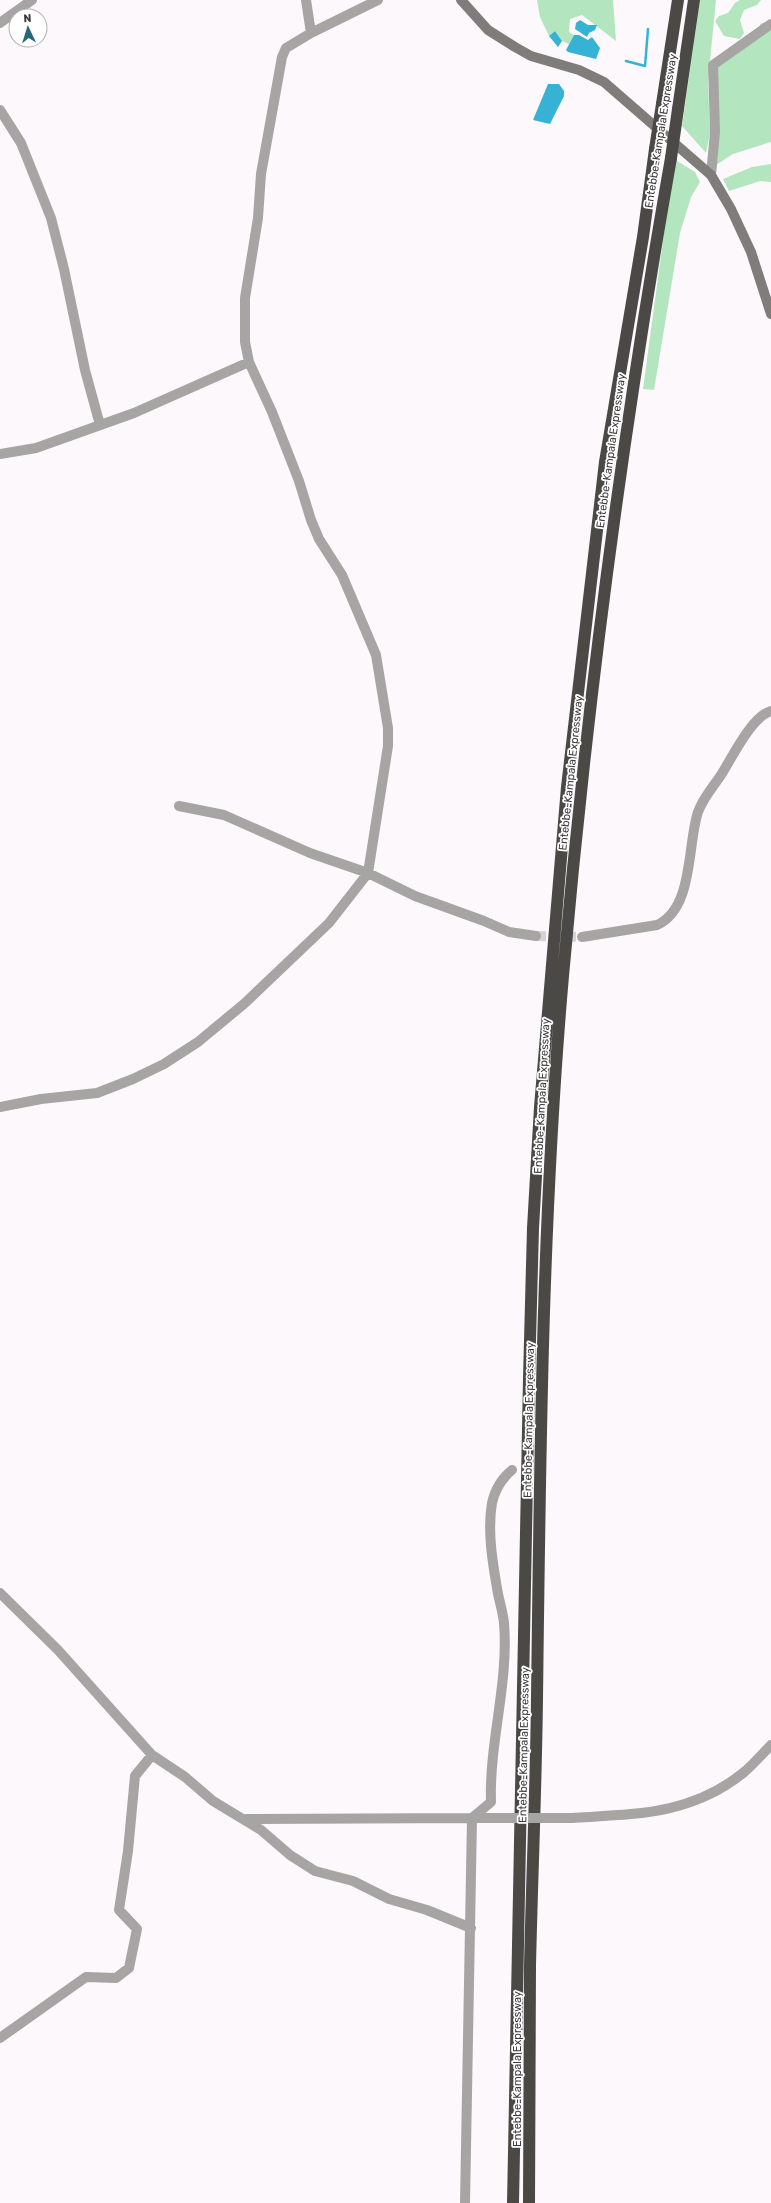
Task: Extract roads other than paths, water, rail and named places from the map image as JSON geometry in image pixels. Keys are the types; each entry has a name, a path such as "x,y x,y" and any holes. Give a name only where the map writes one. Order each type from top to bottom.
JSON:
{"highway":[{"name":"Entebbe-Kampala Expressway","path":"513,2203 529,1386 533,1228 540,1107 567,787 605,462 643,238 678,0"},
{"name":"Entebbe-Kampala Expressway","path":"529,2203 530,1964 536,1808 542,1390 552,1151 563,979 582,789 611,540 654,257 671,158 694,0"}],"main road":[{"path":"461,0 488,30 514,47 531,56 579,70 604,82 711,176 731,209 751,252 771,314"}],"street":[{"path":"0,23 32,0"},
{"path":"306,0 311,33"},
{"path":"0,1107 41,1099 97,1093 133,1079 164,1064 198,1042 245,1003 329,924 368,873 388,746 388,728 376,655 342,575 313,527 272,412 249,362 244,331 245,298 258,218 261,174 279,66 286,48 311,33 378,0"},
{"path":"711,176 715,132 713,65 771,24"},
{"path":"0,110 21,143 51,218 64,269 85,370 100,425"},
{"path":"0,454 36,448 100,425 160,402 249,362"},
{"path":"582,937 656,925 665,921 673,913 683,892 692,832 699,810 745,736 759,718 771,711"},
{"path":"179,806 224,815 310,853 368,873 416,896 484,920 509,932 536,936"},
{"path":"465,2203 468,2152 472,1818 491,1802 490,1778 503,1668 504,1623 492,1555 491,1514 495,1491 504,1476 512,1470"},
{"path":"0,1593 58,1650 152,1756 185,1778 213,1801 246,1819 302,1863 315,1870 353,1881 389,1899 427,1910 471,1928"},
{"path":"246,1819 572,1818 663,1811 693,1803 714,1792 743,1773 771,1745"},
{"path":"0,2038 86,1977 116,1978 129,1968 137,1929 119,1910 128,1851 135,1776 152,1756"},
{"path":"461,2203 465,2183"}],"water":[{"path":"580,20 588,25 597,25 595,30 589,33 587,37 575,29 576,23"},
{"path":"555,31 562,41 558,47 549,36"},
{"path":"574,35 579,35 588,40 592,37 600,48 596,59 568,52 566,50"},
{"path":"548,84 559,84 564,91 564,96 550,124 533,120"}],"waterway":[{"path":"626,61 645,66 648,29"}],"tunnel":[{"path":"536,936 582,937"}]}
